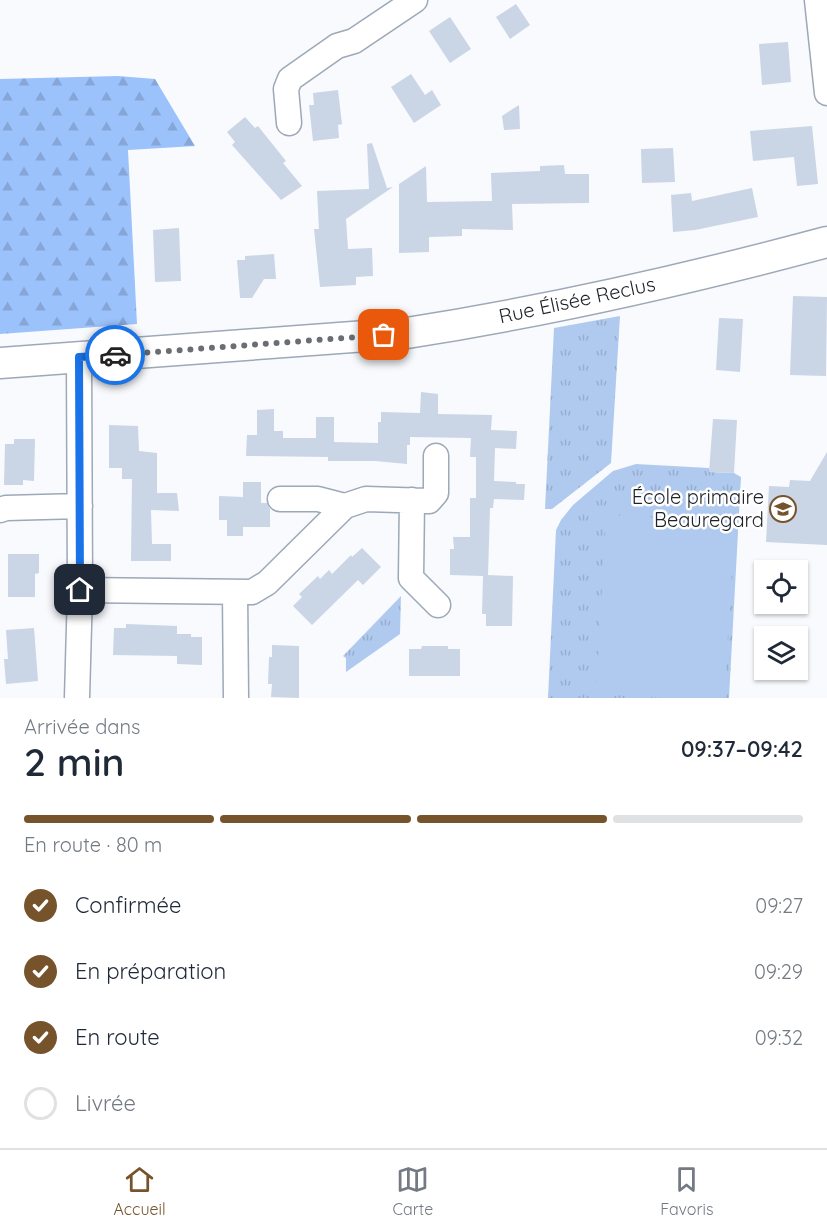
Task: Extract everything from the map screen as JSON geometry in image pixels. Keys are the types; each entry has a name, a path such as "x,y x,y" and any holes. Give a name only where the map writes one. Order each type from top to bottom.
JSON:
{"street":[{"path":"289,123 286,89 290,79 337,46 354,41 415,0"},
{"path":"817,0 827,93"},
{"name":"Rue Élisée Reclus","path":"0,363 407,333 463,324 624,291 827,242"},
{"path":"77,698 80,590 79,357"},
{"path":"80,590 252,592 267,583 345,506 366,499 429,501 436,494 436,456"},
{"path":"280,499 318,499 345,506"},
{"path":"412,500 411,578 438,604"},
{"path":"0,510 80,506"},
{"path":"235,592 236,698"}],"green space":[{"path":"118,76 155,79 195,146 128,150 137,324 0,334 0,79"},
{"path":"620,316 611,463 552,509 545,509 554,328"},
{"path":"636,464 709,468 710,472 734,473 741,477 729,698 548,698 556,530 573,505 613,471"},
{"path":"606,515 735,522 724,698 665,698 596,694"},
{"path":"401,596 400,634 346,672 346,658 343,656"}],"building":[{"path":"516,4 530,25 510,39 496,17"},
{"path":"450,17 471,49 450,63 429,31"},
{"path":"788,42 791,82 762,85 759,44"},
{"path":"411,74 425,95 432,90 441,105 414,123 391,87"},
{"path":"338,90 342,124 338,125 339,138 313,141 309,105 314,105 313,93"},
{"path":"519,105 520,129 504,130 502,116"},
{"path":"245,117 255,128 258,126 286,161 283,163 302,186 281,200 232,145 235,142 227,132"},
{"path":"812,126 818,184 797,186 794,157 753,161 750,131"},
{"path":"372,143 387,188 393,187 346,219 348,249 372,248 373,276 356,277 356,285 320,287 314,229 319,229 317,191 369,189 367,144"},
{"path":"673,148 675,182 642,183 641,149"},
{"path":"564,165 565,174 589,174 589,203 512,204 513,230 462,229 462,236 429,237 429,252 399,253 399,184 426,166 427,202 492,201 491,173 540,171 540,166"},
{"path":"752,188 758,217 695,230 673,232 671,195 691,193 692,201"},
{"path":"179,228 181,281 155,282 153,230"},
{"path":"274,254 276,279 264,279 252,298 240,298 237,260 245,260 245,256"},
{"path":"793,296 827,297 826,376 790,375"},
{"path":"719,318 743,319 740,372 716,370"},
{"path":"421,392 438,394 438,414 492,415 491,430 517,431 516,449 495,448 494,481 525,484 524,500 494,499 493,508 490,508 488,575 513,576 512,626 486,626 486,614 482,614 483,576 450,575 450,549 454,549 453,537 470,537 470,498 476,498 476,457 470,457 471,438 410,437 410,445 407,445 407,464 328,461 328,457 246,456 247,435 257,435 257,410 274,409 274,431 283,431 283,438 316,438 316,417 334,417 334,442 378,443 378,422 381,422 381,412 420,413"},
{"path":"713,419 737,420 734,473 709,472"},
{"path":"109,425 138,426 139,451 157,453 157,493 177,493 179,511 151,510 152,544 171,544 171,561 131,561 132,479 122,479 122,468 109,468"},
{"path":"14,439 35,439 34,481 23,480 23,485 4,485 5,444 14,444"},
{"path":"827,452 827,545 766,542 769,486 789,487 790,480 810,481"},
{"path":"243,482 261,482 261,503 267,503 270,509 270,527 243,527 243,536 227,536 227,520 219,520 219,496 243,497"},
{"path":"362,548 381,567 363,585 358,580 312,625 293,606 302,597 299,594 318,576 320,579 329,570 332,574 351,555 352,557"},
{"path":"8,554 39,554 39,573 35,574 35,597 8,597"},
{"path":"126,624 177,626 177,634 202,637 202,665 177,664 177,656 113,655 114,628 126,628"},
{"path":"34,628 38,681 6,684 4,659 8,659 6,630"},
{"path":"272,645 299,646 299,698 271,697 272,684 268,684"},
{"path":"422,646 448,646 448,649 460,649 460,676 409,676 409,649 421,649"}],"way so far":[{"path":"115,355 384,335"}],"place":[{"name":"École primaire Beauregard","path":"783,509"}],"route":[{"path":"80,590 79,357 115,355"}]}
